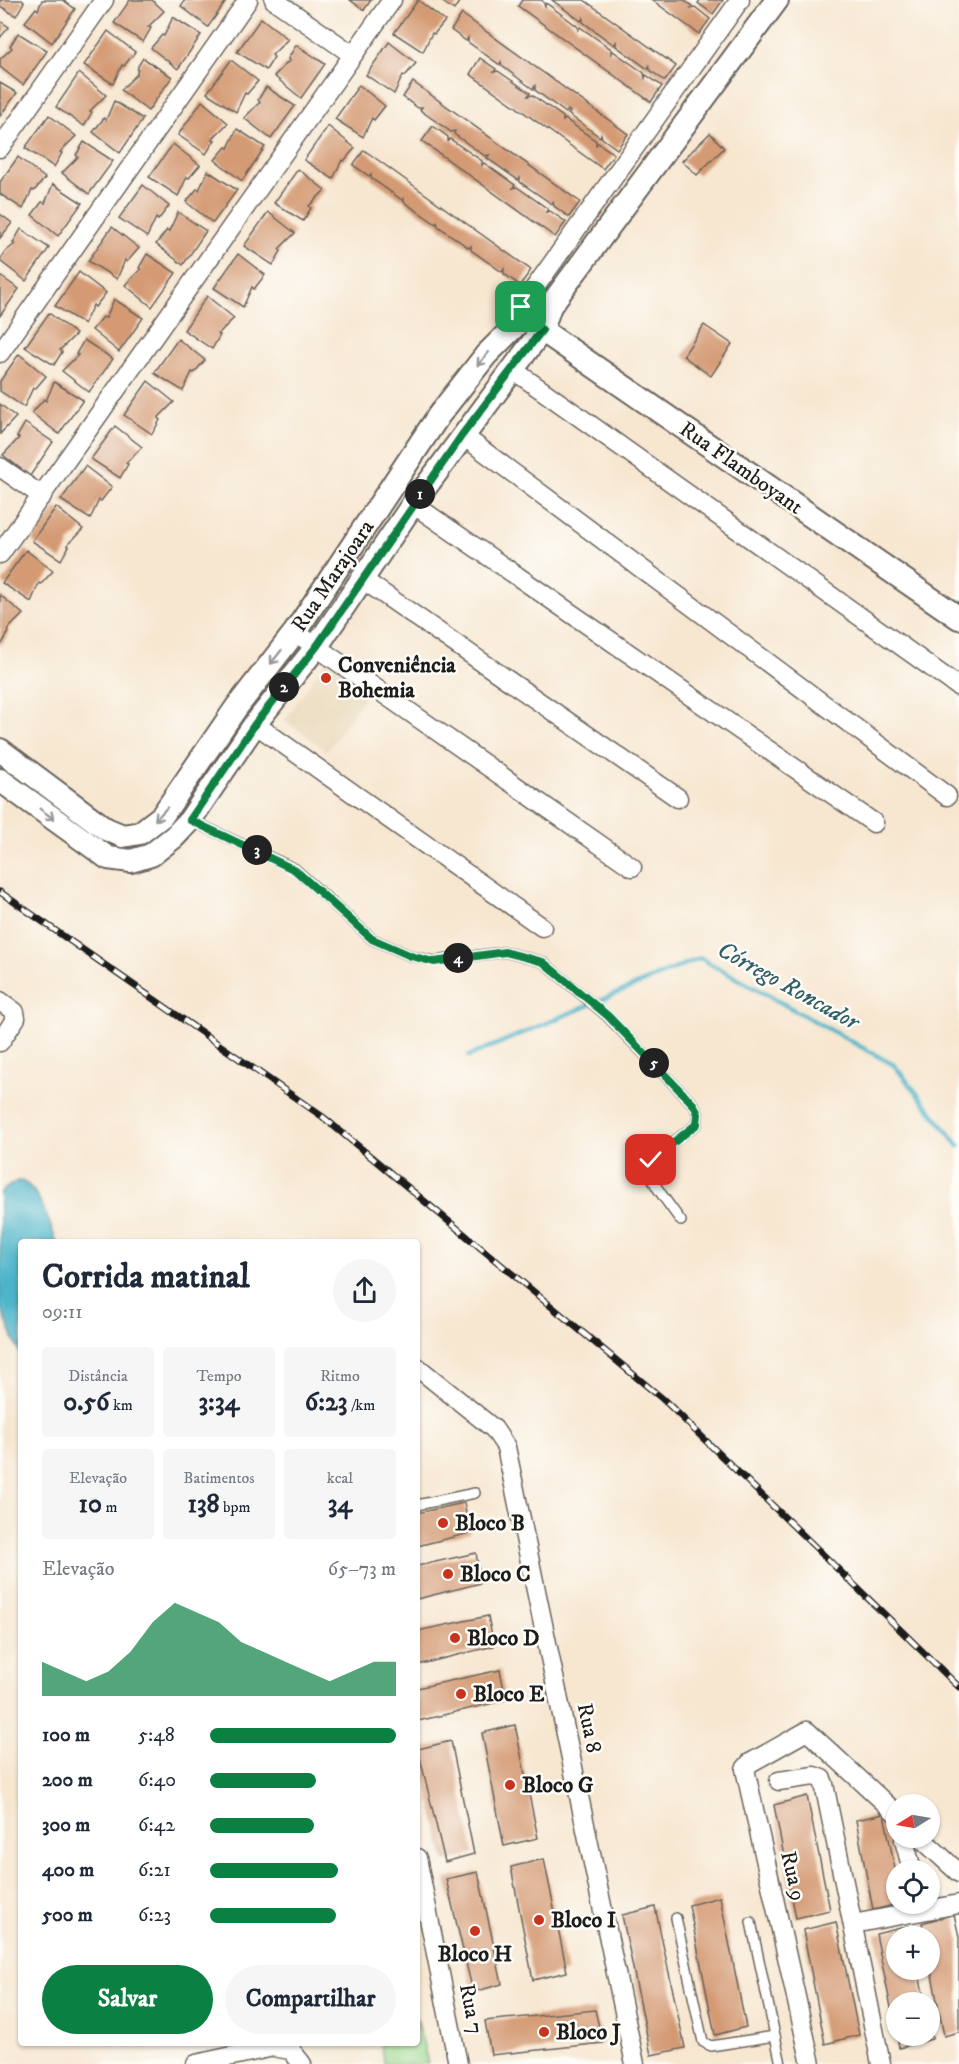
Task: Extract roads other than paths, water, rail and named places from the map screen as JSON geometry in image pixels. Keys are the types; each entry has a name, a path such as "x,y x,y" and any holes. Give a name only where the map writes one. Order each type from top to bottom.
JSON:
{"street":[{"path":"0,148 104,0"},
{"path":"0,353 248,0"},
{"path":"274,0 353,55"},
{"path":"0,554 392,0"},
{"path":"740,0 527,297 521,307 533,324 550,306 777,0"},
{"name":"Rua Marajoara","path":"151,855 174,837 190,820 255,724 317,646 413,504 512,369 533,324"},
{"name":"Rua Marajoara","path":"140,833 162,816 236,708 295,632 439,415 486,355 533,324"},
{"name":"Rua Flamboyant","path":"533,324 959,618"},
{"path":"512,369 959,687"},
{"path":"462,435 947,796"},
{"path":"0,467 42,496"},
{"path":"413,504 874,823"},
{"path":"362,579 678,798"},
{"path":"295,632 632,867"},
{"path":"255,724 542,927"},
{"path":"0,750 106,829 123,836 140,833 151,855 131,861 108,858 0,780"},
{"path":"0,1001 15,1012 16,1018 0,1042"},
{"name":"Rua 8","path":"420,1369 502,1437 636,2064"},
{"name":"Rua 9","path":"811,2064 746,1769 750,1762 807,1731 886,1804"},
{"path":"779,1782 814,1776 822,1779 881,2064"},
{"path":"925,1848 959,1873"},
{"name":"Rua 7","path":"420,1873 458,2064"},
{"path":"940,1906 959,1904"},
{"path":"853,1924 894,1914"},
{"path":"196,2064 273,2047 291,2050 302,2064"}],"lane":[{"path":"190,820 295,870 372,939 411,956 434,962 505,952 543,962 608,1016 694,1105 698,1114 697,1124 651,1160 648,1171 651,1180 681,1221"},
{"path":"420,1504 475,1492"},
{"path":"676,1918 702,2042 711,2046 775,2036"},
{"path":"751,1922 781,2064"}],"water":[{"path":"17,1181 24,1182 31,1187 47,1215 56,1239 18,1239 18,1349 0,1307 0,1192"}],"waterway":[{"name":"Córrego Roncador","path":"469,1056 700,958 894,1065 959,1146"}],"railway":[{"path":"0,892 323,1117 664,1400 959,1687"}],"place":[{"name":"Conveniência Bohemia","path":"326,678"},
{"name":"Bloco B","path":"443,1523"},
{"name":"Bloco C","path":"448,1574"},
{"name":"Bloco D","path":"455,1638"},
{"name":"Bloco E","path":"461,1694"},
{"name":"Bloco G","path":"510,1785"},
{"name":"Bloco I","path":"539,1920"},
{"name":"Bloco H","path":"475,1931"},
{"name":"Bloco J","path":"544,2032"}]}
